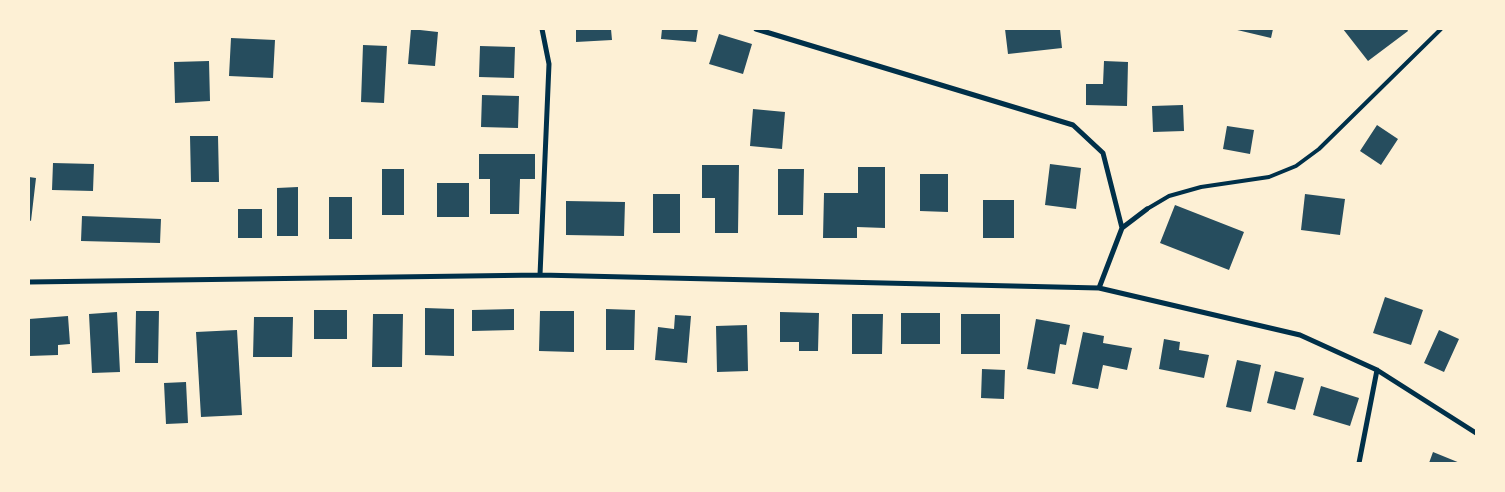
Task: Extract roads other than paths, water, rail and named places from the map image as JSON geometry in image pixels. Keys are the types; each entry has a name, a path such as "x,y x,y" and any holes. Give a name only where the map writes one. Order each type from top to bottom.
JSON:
{"street":[{"path":"540,275 549,64 542,29"},
{"path":"756,29 1074,124 1103,153 1122,228"},
{"path":"1099,288 1122,228 1147,209"},
{"path":"29,282 540,275 1099,288 1300,335 1376,370 1476,434"},
{"path":"1359,463 1376,370"}],"lane":[{"path":"1147,209 1169,196 1201,187 1269,177 1296,166 1319,149 1441,29"}]}
